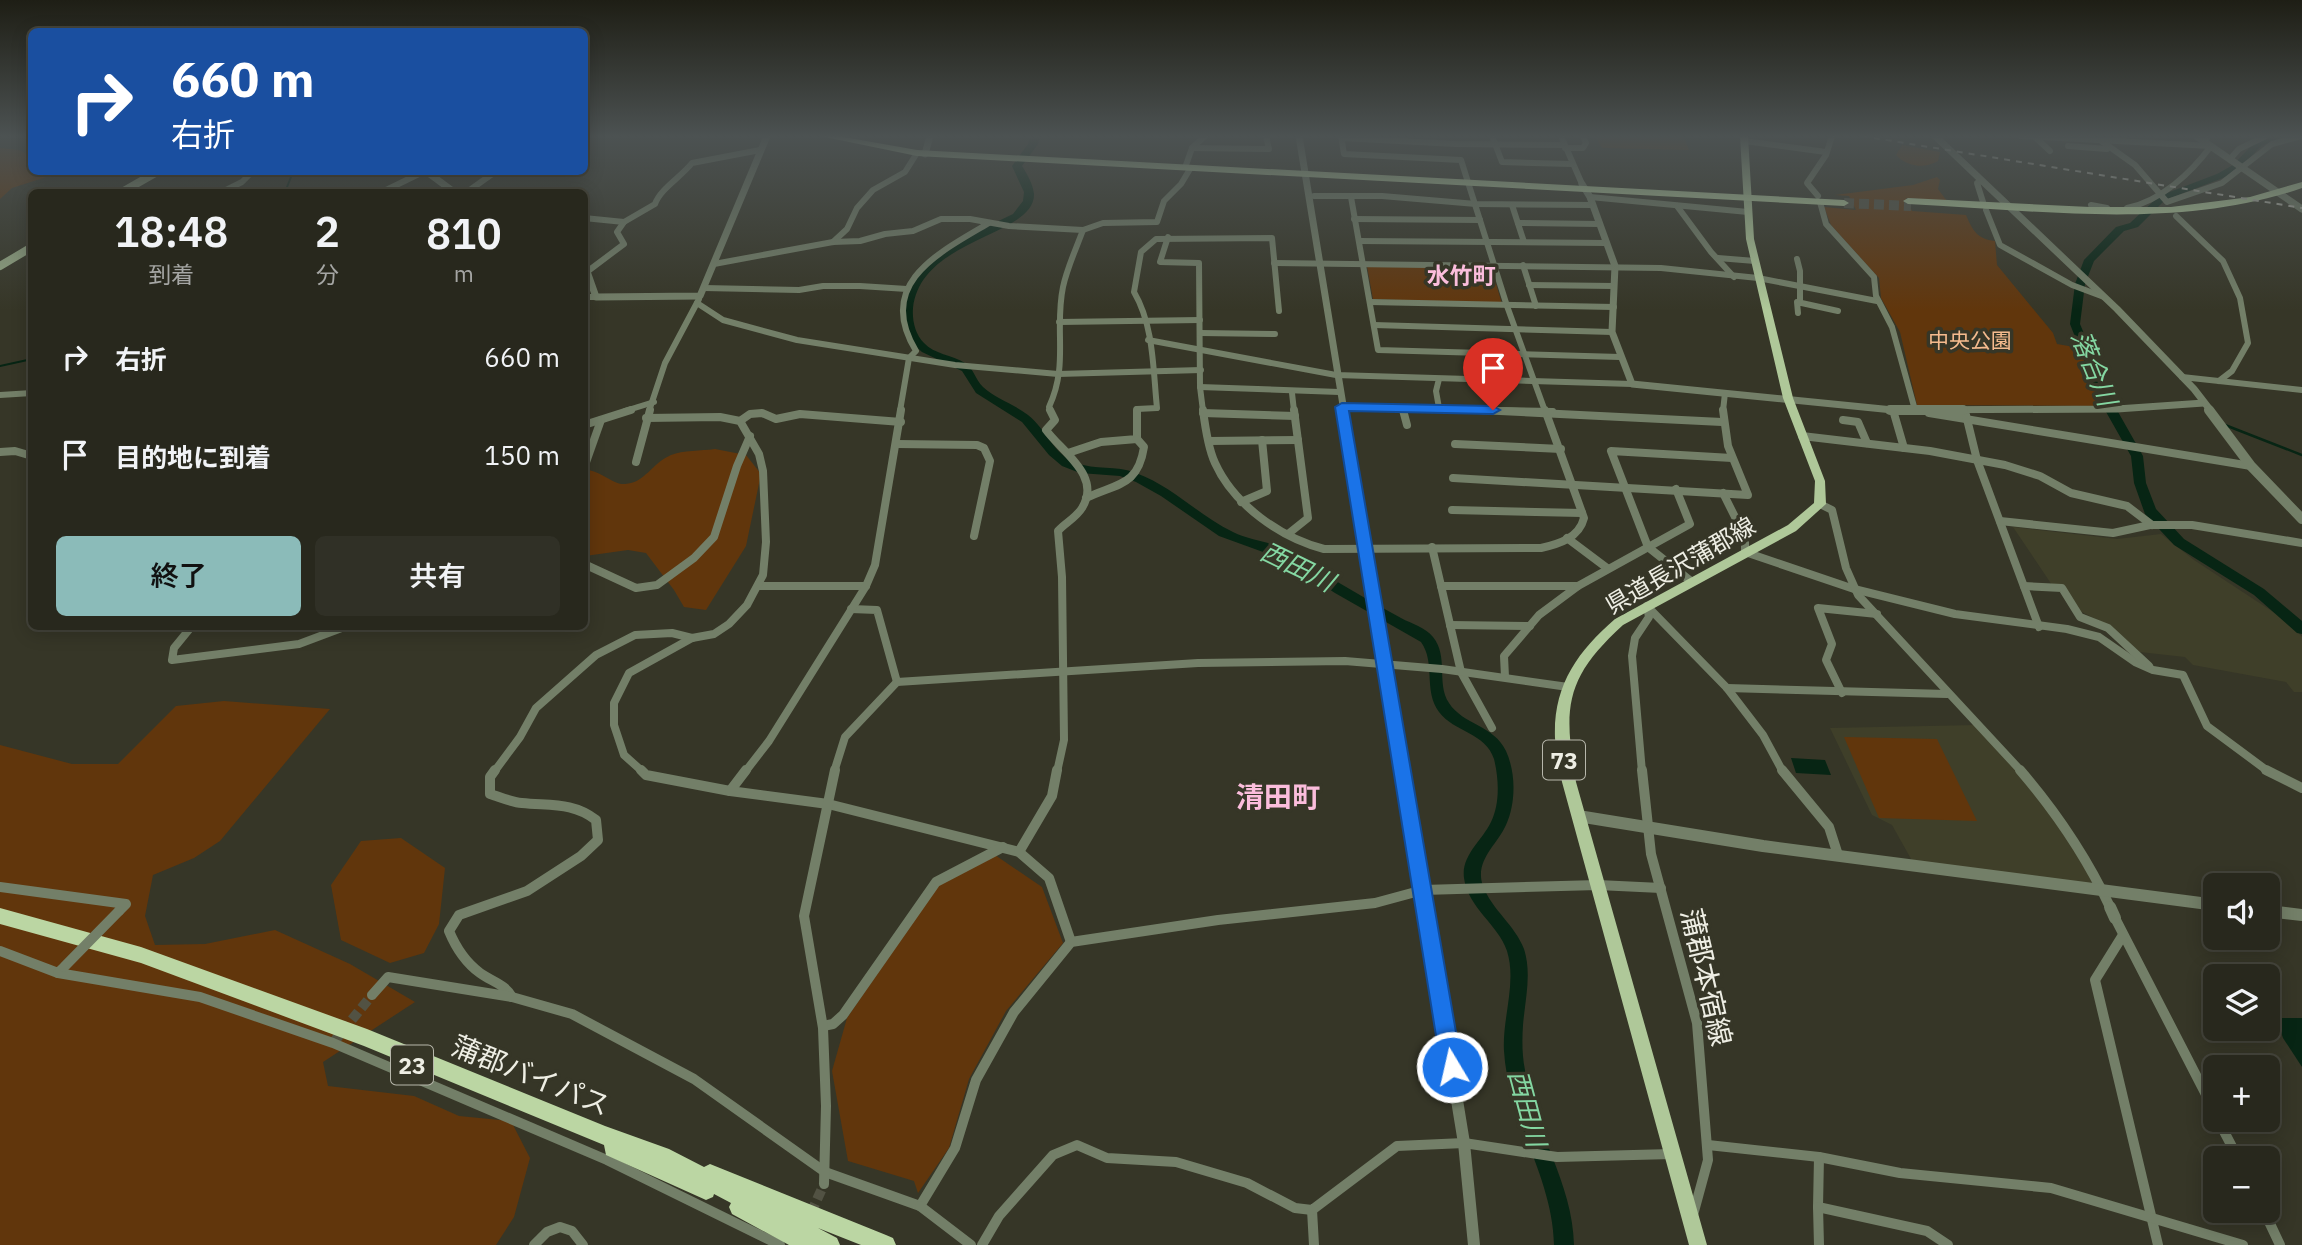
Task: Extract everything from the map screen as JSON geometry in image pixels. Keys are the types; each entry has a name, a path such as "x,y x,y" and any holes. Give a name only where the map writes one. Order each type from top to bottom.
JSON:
{"highway":[{"path":"1603,194 1747,195 1843,200"},
{"path":"2133,213 2093,209 2011,209 1984,206 1910,203 2011,209 2133,213 2157,213 2300,194"},
{"path":"2157,213 2176,216 2234,210 2282,195"},
{"name":"蒲郡バイパス","path":"0,916 141,955 244,992 669,1159 830,1245"},
{"name":"蒲郡バイパス","path":"0,922 137,961 388,1055 697,1185 808,1245"},
{"path":"669,1159 751,1189 886,1245"}],"main road":[{"path":"1747,195 1758,278 1788,398 1820,481 1820,504"},
{"path":"0,266 28,249"},
{"name":"県道長沢蒲郡線","path":"1698,1245 1578,816 1564,760 1562,719 1568,687 1582,660 1619,622 1792,528 1820,504"}],"street":[{"path":"588,266 624,244 617,232 624,222 655,204 658,194"},
{"path":"636,462 646,418 654,402 665,363 704,288 742,194"},
{"path":"833,242 847,229 857,208 869,194"},
{"path":"1157,222 1164,201 1171,194"},
{"path":"1310,194 1336,375 1464,1143 1474,1245"},
{"path":"1168,237 1160,262 1199,263 1200,387 1203,413 1214,463 1241,502 1288,534 1314,547 1541,548 1567,538 1584,524 1582,513 1507,306 1473,194"},
{"path":"1315,232 1314,196 1382,196 1512,205 1586,194"},
{"path":"1587,194 1615,266 1612,332 1632,384"},
{"path":"1588,194 1748,212"},
{"path":"1815,194 1826,224 1874,277 1877,301 1898,345 1911,410"},
{"path":"1980,194 2000,245 2074,286 2087,286"},
{"path":"1995,194 2182,377 2251,466 2302,519"},
{"path":"2093,209 2091,205 2100,208 2138,206 2155,194"},
{"path":"2162,194 2168,202 2190,194"},
{"path":"2282,195 2302,209"},
{"path":"1351,197 1378,350 1620,357"},
{"path":"1512,205 1524,242"},
{"path":"1677,206 1734,276"},
{"path":"2176,216 2222,261 2240,298 2248,343 2232,371 2219,381"},
{"path":"588,218 624,222"},
{"path":"714,264 833,242 860,241 885,234 913,231 941,219 970,219 1006,226 1083,230 1103,223 1157,222"},
{"path":"1354,219 1480,220"},
{"path":"1157,222 1168,237"},
{"path":"730,791 769,741 866,586 875,565 901,422 909,358 916,351 910,343 901,308 907,289 927,265 954,244 989,223"},
{"path":"1518,223 1600,224"},
{"path":"1020,852 1052,796 1064,740 1062,577 1058,531 1078,514 1086,498 1084,472 1079,463 1051,439 1046,430 1055,420 1049,407 1055,394 1062,354 1059,322 1063,287 1083,230"},
{"path":"1086,498 1128,481 1141,467 1144,447 1137,439 1137,409 1157,408 1147,320 1142,301 1134,292 1141,252 1156,239 1168,237 1272,238 1279,311"},
{"path":"1359,241 1606,243"},
{"path":"1718,258 1755,261"},
{"path":"1797,259 1801,286 1800,302 1797,302 1798,313"},
{"path":"1274,263 1615,266 1758,278 1877,301"},
{"path":"1523,265 1536,306"},
{"path":"588,273 596,297"},
{"path":"1529,285 1614,286"},
{"path":"704,288 799,290 822,286 860,286 907,289"},
{"path":"588,298 698,300 723,320 784,337 957,365 1058,374 1201,370"},
{"path":"1370,302 1614,307"},
{"path":"1800,302 1838,311"},
{"path":"1059,322 1200,320"},
{"path":"1374,326 1612,332"},
{"path":"1200,333 1275,334"},
{"path":"1148,340 1336,375 1632,384 1893,410 2117,409 2204,403"},
{"path":"2182,377 2302,390"},
{"path":"1439,379 1436,391 1439,408"},
{"path":"1200,387 1339,393"},
{"path":"0,395 28,393"},
{"path":"1288,534 1308,518 1292,393"},
{"path":"1453,478 1748,495 1725,443 1721,411 1725,393"},
{"path":"588,424 654,402"},
{"path":"1342,407 1546,411 1722,422"},
{"path":"1403,408 1407,425"},
{"path":"1893,410 1905,448"},
{"path":"1911,410 2251,466"},
{"path":"1965,410 1978,460 2039,626"},
{"path":"740,421 750,414 762,413 776,419 800,414 901,422"},
{"path":"1203,413 1294,416"},
{"path":"646,418 720,417 740,421 759,454 764,491 766,555 758,586 747,605 729,624 714,634 692,638 629,673 614,703 614,725 624,755 646,775 730,791 828,804 1020,852 1049,878 1071,942"},
{"path":"588,456 601,419"},
{"path":"1843,420 1858,422 1867,443"},
{"path":"588,566 636,588 644,588 657,585 694,558 714,537 732,489 737,466 750,436"},
{"path":"1802,436 1905,448 2007,466 2050,480 2071,494 2092,496 2129,508 2145,516 2153,524"},
{"path":"1068,453 1090,443 1137,439"},
{"path":"1241,502 1267,491 1262,440"},
{"path":"1210,441 1298,440"},
{"path":"897,444 977,445 984,448 990,461 974,536"},
{"path":"1455,444 1561,449"},
{"path":"0,452 15,451 28,455"},
{"path":"1692,582 1648,547 1611,451 1732,458"},
{"path":"1505,677 1504,656 1539,615 1607,568 1690,524 1676,489"},
{"path":"1723,493 1745,537 1745,552 1854,589 1955,614 2099,637 2135,662 2153,670 2183,675 2207,726 2268,772 2302,788"},
{"path":"1820,504 1832,510 1839,545 1854,589 2054,809 2103,891 2203,1089"},
{"path":"1452,510 1582,513"},
{"path":"2000,521 2113,533 2129,532 2153,524 2190,524 2302,543"},
{"path":"1567,538 1607,568"},
{"path":"1433,547 1461,672 1492,728"},
{"path":"758,586 866,586"},
{"path":"1441,586 1578,586"},
{"path":"2024,586 2062,588 2080,617 2108,628 2153,670"},
{"path":"1647,606 1727,688 1763,734 1783,772 1829,827 1838,855"},
{"name":"蒲郡本宿線","path":"1647,606 1649,617 1635,638 1632,656 1647,826 1697,1023 1708,1145 1708,1160 1692,1218"},
{"path":"1842,693 1826,660 1832,644 1818,608 1877,614"},
{"path":"851,610 877,610 897,682"},
{"path":"1450,625 1530,626"},
{"path":"189,630 174,648 172,660 299,644 336,630"},
{"path":"512,997 509,989 482,976 454,949 449,931 459,915 527,891 580,856 598,840 596,820 584,809 551,803 520,803 490,794 490,777 520,737 536,708 596,655 635,635 672,633 692,638"},
{"path":"824,1178 827,1123 823,1026 804,916 845,737 897,682 1270,661 1385,663 1442,668 1568,687"},
{"path":"1727,688 1947,694"},
{"path":"1578,816 1763,846 2203,903"},
{"path":"823,1026 833,1024 844,1015 936,882 1003,847"},
{"path":"920,1206 955,1148 976,1080 1014,1012 1071,942 1218,920 1376,904 1423,890 1598,885 1661,888"},
{"path":"0,887 126,904 61,970"},
{"path":"2280,912 2302,915"},
{"path":"2123,935 2095,980 2158,1245"},
{"path":"0,951 61,970 200,997 333,1043 595,1155 780,1245"},
{"path":"372,995 387,977 512,997 572,1013 694,1079 824,1178 920,1206 971,1245"},
{"path":"982,1245 999,1216 1054,1155 1077,1144 1107,1158 1176,1161 1247,1183 1295,1208 1312,1210 1397,1146 1464,1143 1557,1157 1672,1154"},
{"path":"1708,1145 1819,1157 1900,1173 2051,1188 2243,1245"},
{"path":"1818,1245 1819,1157"},
{"path":"1818,1207 1927,1231 1948,1245"},
{"path":"1312,1210 1314,1245"},
{"path":"2270,1223 2280,1245"},
{"path":"534,1245 545,1232 559,1226 577,1234 583,1245"}],"shaded area":[{"path":"2013,527 2117,539 2161,534 2194,560 2290,623 2302,637 2302,692 2294,692 2286,682 2193,665 2185,657 2140,652 2109,626 2080,611 2064,586 2052,585"},
{"path":"1977,725 2054,809 2103,891 1915,866 1892,825 1872,815 1830,728"},
{"path":"1791,758 1825,760 1831,775 1796,773"},
{"path":"2280,1018 2302,1018 2302,1067 2283,1038"}],"green space":[{"name":"中央公園","path":"1942,194 1947,201 1906,198 1912,211 1966,215 1976,233 1995,241 1997,265 2053,333 2057,344 2080,348 2086,352 2106,406 1917,405 1900,332 1881,298 1879,278 1831,225 1824,207 1856,210 1849,196 1835,195"},
{"path":"1367,266 1491,267 1502,304 1373,299"},
{"path":"715,449 746,455 761,474 746,546 706,610 684,607 646,553 628,550 588,556 588,470 620,484 632,483 664,459 687,451"},
{"path":"224,701 330,709 220,841 194,858 153,875 145,916 155,945 205,944 275,930 350,964 415,1002 323,1062 328,1086 414,1096 459,1116 511,1121 530,1158 514,1217 496,1245 0,1245 0,745 72,764 118,764 176,706"},
{"path":"1844,737 1937,739 1977,821 1879,818"},
{"path":"401,838 445,868 439,924 424,953 390,963 341,940 331,885 361,841"},
{"path":"995,855 1042,887 1063,943 1006,1011 969,1079 949,1148 918,1193 914,1181 848,1161 832,1071 847,1018 938,885"}],"waterway":[{"name":"西田川","path":"1029,194 1024,210 1017,217 959,244 924,273 909,299 909,328 921,346 963,367 980,390 1026,419 1067,464 1121,472 1140,479 1166,493 1229,536 1268,547 1287,556 1340,590 1421,634 1432,646 1437,691 1445,709 1493,743 1503,768 1505,798 1501,817 1494,833 1475,860 1472,876 1478,894 1511,940 1518,960 1519,982 1513,1028 1516,1074 1522,1103 1560,1208 1564,1245"},
{"name":"落合川","path":"2172,194 2162,198 2134,225 2120,229 2089,260 2080,284 2075,324 2107,403 2137,456 2140,483 2150,511 2179,542 2259,592 2302,629"},
{"path":"0,366 28,360"},
{"path":"2225,425 2302,455"}],"tunnel":[{"path":"1844,203 1911,206"},
{"path":"333,1043 372,995"},
{"path":"811,1213 824,1184"}],"railway":[{"path":"2217,194 2302,208"}],"district":[{"name":"水竹町","path":"1461,275"},
{"name":"清田町","path":"1278,796"}],"route":[{"path":"1452,1067 1342,407 1493,410"}]}
